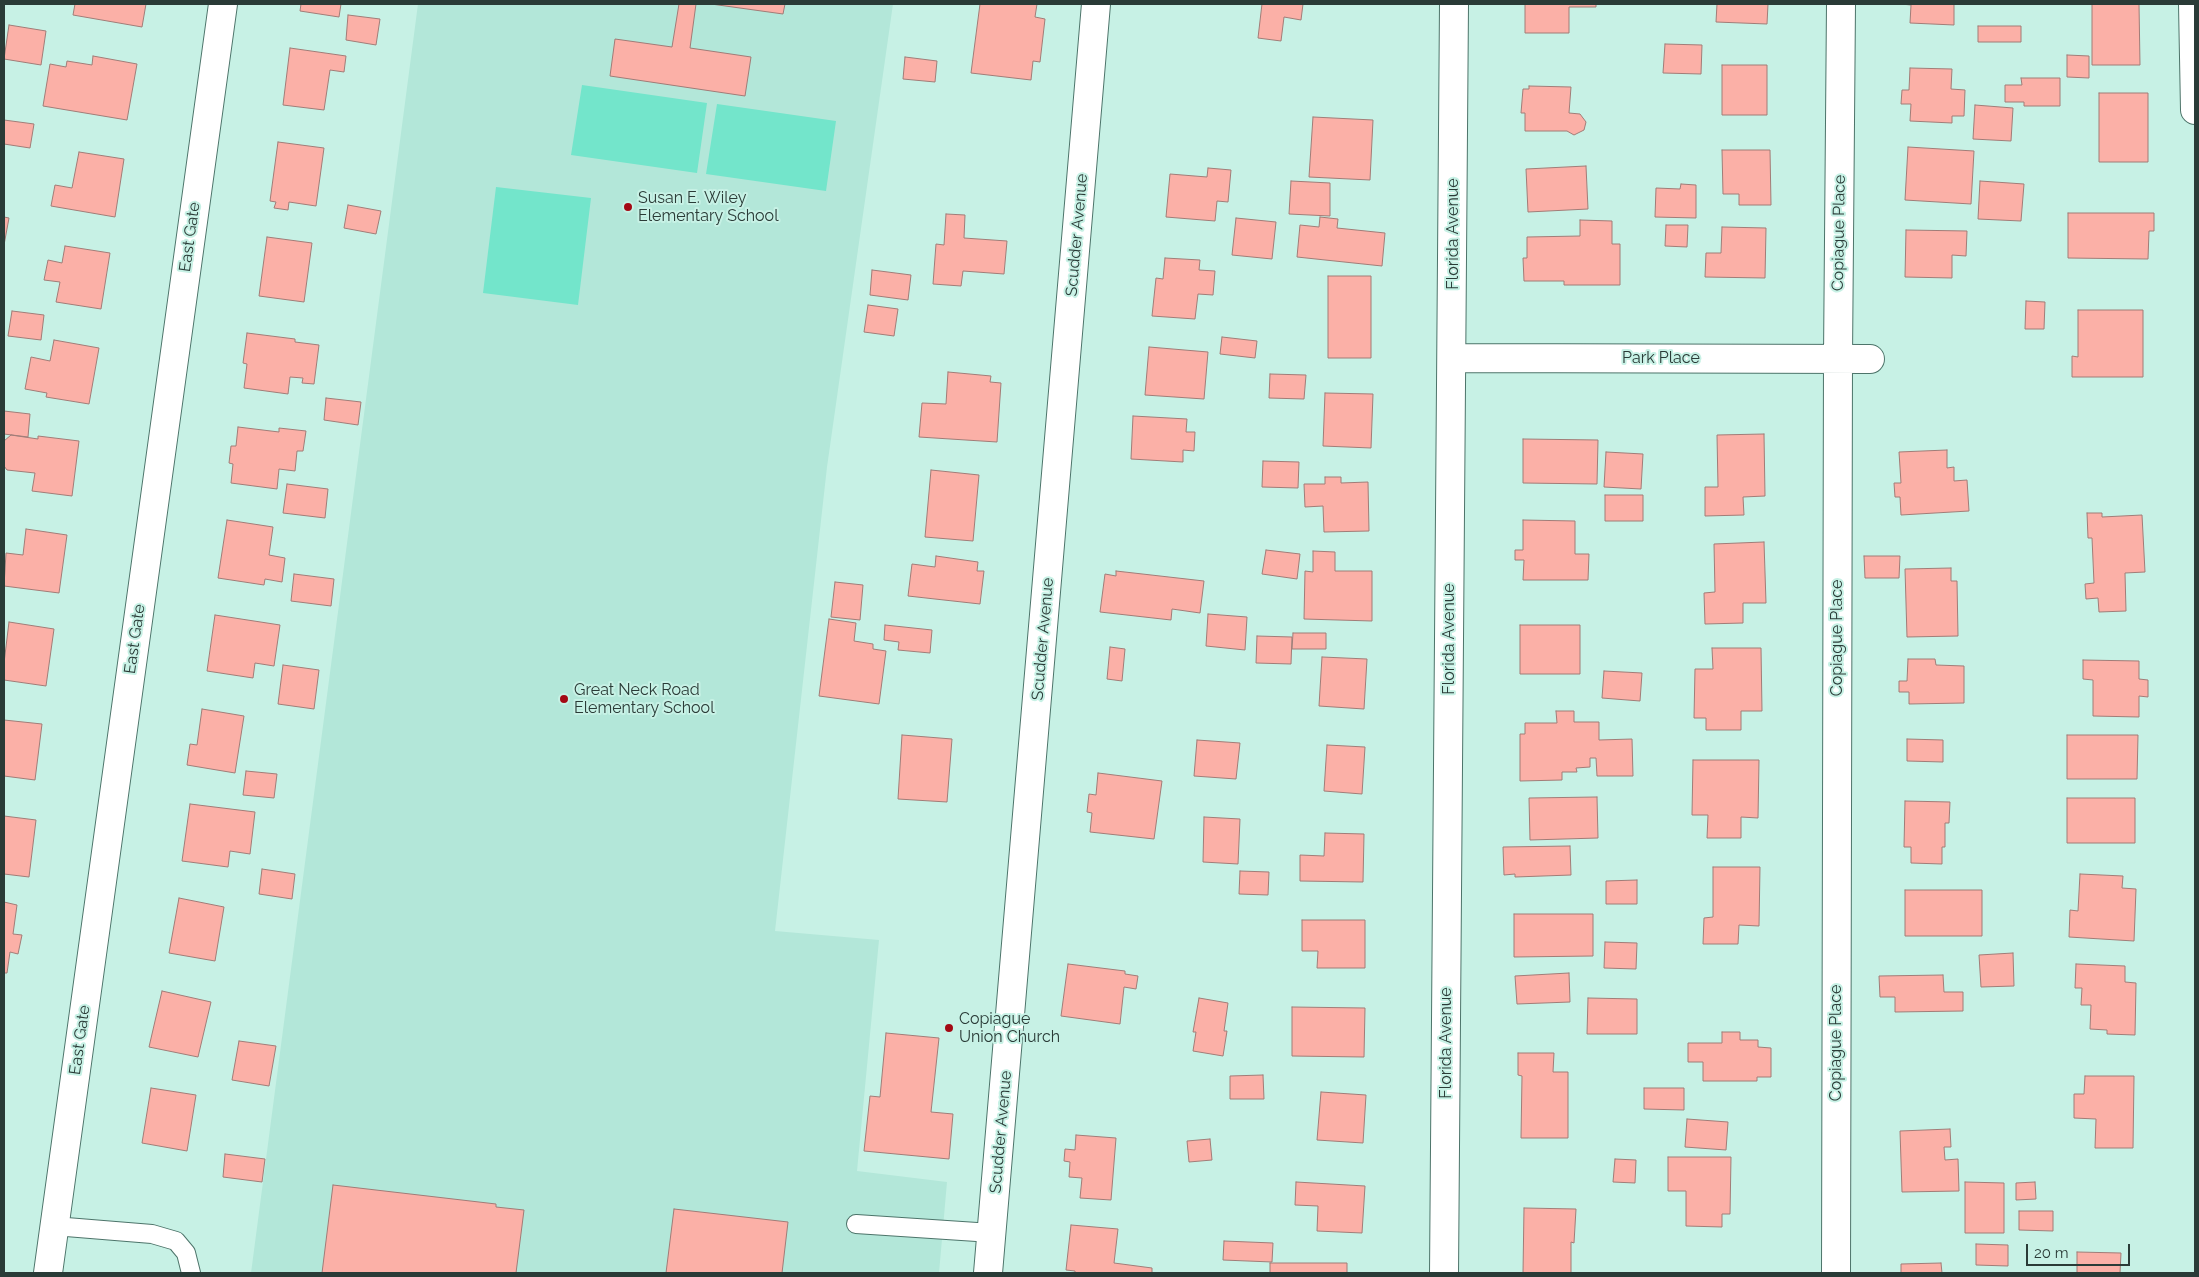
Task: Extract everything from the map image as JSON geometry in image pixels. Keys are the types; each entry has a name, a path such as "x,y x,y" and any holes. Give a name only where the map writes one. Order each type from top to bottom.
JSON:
{"street":[{"name":"East Gate","path":"48,1273 223,4"},
{"name":"Scudder Avenue","path":"988,1273 1096,4"},
{"name":"Florida Avenue","path":"1444,1273 1454,4"},
{"name":"Copiague Place","path":"1836,1273 1838,358 1841,4"},
{"path":"2194,4 2195,110"},
{"name":"Park Place","path":"1452,358 1870,359"}],"lane":[{"path":"856,1224 992,1233"},
{"path":"54,1226 152,1234 176,1241 186,1253 191,1273"}],"shaded area":[{"name":"Great Neck Road Elementary School","path":"418,4 893,4 827,467 775,931 879,940 857,1171 947,1182 939,1273 251,1273"}],"green space":[{"path":"582,85 707,103 697,173 571,155"},
{"path":"717,104 836,121 826,191 706,174"},
{"path":"496,187 591,198 578,305 483,293"}],"building":[{"path":"75,4 146,4 142,27 73,15"},
{"path":"301,4 341,4 339,17 300,11"},
{"path":"679,4 696,4 690,48 751,57 745,96 610,76 615,39 672,47"},
{"path":"711,4 785,4 783,14"},
{"path":"980,4 1037,4 1035,17 1045,19 1040,62 1033,61 1031,80 971,73"},
{"path":"1262,4 1303,4 1301,20 1284,17 1281,41 1258,38"},
{"path":"1525,4 1596,4 1596,7 1569,7 1569,33 1525,33"},
{"path":"1717,4 1768,4 1767,24 1716,22"},
{"path":"1901,4 1954,4 1954,25 1910,23 1911,5"},
{"path":"2092,4 2139,4 2140,65 2092,65"},
{"path":"348,15 380,19 376,45 346,40"},
{"path":"9,25 46,31 41,65 4,59"},
{"path":"1978,26 2021,26 2021,42 1978,42"},
{"path":"1665,44 1702,45 1701,74 1663,73"},
{"path":"290,48 346,56 344,72 330,70 324,110 283,105"},
{"path":"2067,55 2089,56 2089,78 2067,77"},
{"path":"93,56 137,64 127,120 43,106 50,64 66,67 67,61 92,65"},
{"path":"905,57 937,61 935,82 903,79"},
{"path":"1722,65 1767,65 1767,115 1722,115"},
{"path":"1910,68 1952,69 1951,89 1965,90 1964,116 1952,116 1952,123 1910,121 1911,104 1901,104 1902,90 1909,90"},
{"path":"2021,78 2060,78 2060,106 2024,106 2024,102 2005,102 2005,85 2022,85"},
{"path":"1529,86 1571,87 1569,113 1580,114 1586,122 1584,130 1574,135 1567,131 1525,131 1525,113 1521,113 1523,89 1529,89"},
{"path":"2099,93 2148,93 2148,162 2099,162"},
{"path":"1975,105 2013,108 2011,141 1973,139"},
{"path":"1313,117 1373,120 1370,180 1309,177"},
{"path":"4,120 34,124 30,148 4,144"},
{"path":"278,142 324,148 316,206 289,202 288,210 274,208 276,202 270,201"},
{"path":"1908,147 1974,151 1971,204 1905,200"},
{"path":"1722,150 1770,150 1771,205 1739,205 1739,194 1723,194"},
{"path":"79,152 124,159 115,217 51,206 55,185 72,188"},
{"path":"1586,166 1588,209 1528,212 1526,169"},
{"path":"1208,168 1231,170 1228,202 1217,201 1215,221 1166,217 1170,174 1207,177"},
{"path":"1291,181 1330,183 1330,216 1289,214"},
{"path":"1980,181 2024,184 2021,221 1978,219"},
{"path":"1681,184 1696,185 1696,218 1655,217 1656,188 1680,189"},
{"path":"348,205 381,211 376,234 344,228"},
{"path":"2068,213 2154,213 2154,231 2149,231 2148,259 2068,258"},
{"path":"946,214 965,215 964,238 1007,241 1004,274 963,271 961,286 933,284 936,244 944,245"},
{"path":"4,217 9,218 4,245"},
{"path":"1320,217 1338,219 1337,228 1385,233 1382,266 1297,257 1300,225 1319,227"},
{"path":"1236,218 1276,222 1272,259 1232,255"},
{"path":"1580,220 1612,221 1612,244 1620,244 1620,285 1564,285 1564,281 1524,281 1523,258 1527,258 1527,237 1580,236"},
{"path":"1666,225 1688,225 1687,247 1665,246"},
{"path":"1722,227 1766,228 1765,278 1705,277 1706,253 1721,253"},
{"path":"1906,230 1967,231 1966,256 1952,255 1952,278 1905,277"},
{"path":"267,237 312,243 304,302 259,296"},
{"path":"65,246 110,253 101,309 56,302 60,282 44,280 48,260 62,263"},
{"path":"1165,258 1200,260 1199,270 1215,271 1213,295 1198,294 1195,319 1152,316 1156,278 1163,279"},
{"path":"872,270 911,275 908,300 870,295"},
{"path":"1328,276 1371,276 1371,358 1328,358"},
{"path":"2026,301 2045,302 2044,329 2025,329"},
{"path":"868,305 898,309 894,336 864,332"},
{"path":"2078,310 2143,310 2143,377 2072,377 2072,356 2078,357"},
{"path":"12,311 44,315 41,340 8,336"},
{"path":"247,333 295,339 295,342 319,345 314,384 302,383 303,378 290,377 288,394 244,388 247,364 243,363"},
{"path":"1222,337 1257,341 1255,358 1220,354"},
{"path":"54,340 99,348 89,404 46,397 47,393 25,389 31,357 50,361"},
{"path":"1149,347 1208,352 1204,399 1145,395"},
{"path":"948,372 991,376 990,382 1001,383 997,442 919,437 922,403 946,404"},
{"path":"1270,374 1306,375 1304,399 1269,398"},
{"path":"1325,393 1373,394 1371,448 1323,446"},
{"path":"326,398 361,402 358,425 324,420"},
{"path":"4,411 30,414 28,437 4,434"},
{"path":"1133,416 1187,419 1186,432 1195,432 1194,451 1183,450 1183,462 1131,459"},
{"path":"238,427 279,432 279,428 306,431 303,451 297,451 295,471 279,469 277,489 231,483 233,464 229,463 231,446 236,446"},
{"path":"1764,434 1765,496 1743,497 1744,515 1705,516 1705,487 1718,487 1717,435"},
{"path":"11,435 38,439 38,436 79,441 72,496 32,491 35,473 7,470 4,466 4,441"},
{"path":"1523,439 1598,440 1597,484 1523,483"},
{"path":"1947,450 1947,468 1954,467 1954,481 1967,480 1969,511 1901,515 1900,497 1895,497 1894,483 1901,483 1899,452"},
{"path":"1606,452 1643,454 1641,489 1604,487"},
{"path":"1263,461 1299,462 1298,488 1262,487"},
{"path":"931,470 979,475 973,541 925,537"},
{"path":"1325,477 1341,477 1341,483 1368,482 1369,531 1324,532 1323,506 1305,507 1304,484 1325,484"},
{"path":"287,484 328,489 325,518 283,513"},
{"path":"1605,495 1643,495 1643,521 1605,521"},
{"path":"2087,513 2102,513 2102,517 2142,515 2145,572 2125,573 2126,611 2099,612 2098,598 2086,599 2085,584 2094,583 2092,538 2088,538"},
{"path":"227,520 273,527 269,555 285,558 282,582 265,579 264,585 218,578"},
{"path":"1523,520 1575,521 1575,554 1589,554 1588,580 1523,580 1524,560 1515,560 1515,550 1523,550"},
{"path":"26,529 67,535 59,593 4,586 6,553 23,555"},
{"path":"1764,542 1766,603 1743,603 1743,623 1705,624 1704,593 1715,592 1714,544"},
{"path":"1266,550 1300,554 1297,579 1262,574"},
{"path":"1313,551 1335,552 1335,571 1372,571 1372,621 1304,619 1305,571 1313,572"},
{"path":"936,556 978,562 977,571 984,571 980,604 908,596 912,564 935,567"},
{"path":"1864,556 1900,556 1899,578 1865,578"},
{"path":"1951,568 1951,581 1957,581 1958,636 1907,637 1905,569"},
{"path":"1116,571 1204,581 1200,613 1172,609 1171,620 1100,612 1105,574 1116,576"},
{"path":"294,574 334,579 331,606 291,601"},
{"path":"835,582 863,585 860,620 831,617"},
{"path":"1208,614 1247,617 1245,650 1206,646"},
{"path":"215,615 280,625 274,666 255,663 253,678 207,671"},
{"path":"829,619 856,623 854,641 873,644 873,649 886,651 879,704 819,696"},
{"path":"9,622 54,629 46,686 4,680"},
{"path":"885,625 932,630 930,653 898,650 899,642 884,640"},
{"path":"1520,625 1580,625 1580,674 1520,674"},
{"path":"1293,633 1326,633 1326,649 1292,649"},
{"path":"1257,636 1292,637 1291,664 1256,663"},
{"path":"1110,647 1125,649 1122,681 1107,679"},
{"path":"1712,648 1761,648 1762,711 1741,711 1741,730 1706,730 1706,718 1694,718 1695,669 1713,669"},
{"path":"1322,657 1367,659 1364,709 1319,706"},
{"path":"1908,659 1935,659 1936,665 1964,666 1964,703 1909,704 1909,692 1899,692 1899,681 1907,681"},
{"path":"2083,660 2139,661 2139,679 2148,680 2148,697 2139,696 2139,717 2093,716 2093,680 2083,679"},
{"path":"283,665 319,670 314,709 278,704"},
{"path":"1604,671 1642,673 1640,701 1602,698"},
{"path":"202,709 244,716 235,773 187,765 190,744 197,745"},
{"path":"1556,711 1574,711 1574,722 1599,722 1599,740 1632,739 1633,776 1597,776 1596,758 1590,758 1590,767 1576,768 1577,772 1562,772 1562,780 1520,781 1520,734 1525,734 1525,723 1557,723"},
{"path":"4,720 42,724 35,780 4,776"},
{"path":"902,735 952,739 947,802 898,799"},
{"path":"2067,735 2138,735 2137,779 2067,779"},
{"path":"1907,739 1943,740 1943,762 1907,761"},
{"path":"1197,740 1240,743 1236,779 1194,776"},
{"path":"1327,745 1365,747 1362,794 1324,791"},
{"path":"1693,760 1759,760 1758,818 1741,817 1741,838 1707,838 1708,815 1692,815"},
{"path":"246,771 277,774 274,798 243,795"},
{"path":"1098,773 1162,781 1154,839 1090,832 1092,813 1087,812 1089,794 1096,795"},
{"path":"1597,797 1598,838 1530,840 1529,798"},
{"path":"2067,798 2135,798 2135,843 2067,843"},
{"path":"1905,801 1950,802 1949,823 1945,823 1945,847 1942,847 1942,864 1911,863 1911,847 1904,847"},
{"path":"190,804 255,812 250,854 230,851 228,867 182,861"},
{"path":"4,816 36,820 29,877 4,874"},
{"path":"1204,817 1240,819 1238,864 1203,862"},
{"path":"1325,833 1364,834 1363,882 1300,881 1300,855 1324,856"},
{"path":"1570,846 1571,875 1515,877 1515,874 1504,875 1503,847"},
{"path":"1713,867 1760,867 1759,926 1739,925 1738,944 1703,944 1704,918 1713,917"},
{"path":"262,869 295,874 292,899 259,894"},
{"path":"1240,871 1269,872 1268,895 1239,894"},
{"path":"2080,874 2123,876 2122,888 2136,889 2134,941 2069,937 2070,910 2078,911"},
{"path":"1637,880 1637,904 1606,904 1606,881"},
{"path":"1905,890 1982,890 1982,936 1905,936"},
{"path":"179,898 224,907 215,961 169,953"},
{"path":"4,902 17,905 13,934 22,935 18,954 10,952 7,973 4,973"},
{"path":"1514,914 1593,914 1593,956 1514,957"},
{"path":"1302,920 1365,920 1365,968 1317,968 1318,951 1302,951"},
{"path":"1605,942 1637,943 1636,969 1604,968"},
{"path":"2013,953 2014,986 1981,987 1979,955"},
{"path":"1068,964 1125,971 1125,974 1138,976 1136,989 1124,987 1120,1024 1061,1016"},
{"path":"2076,964 2125,966 2125,982 2136,983 2135,1035 2107,1034 2107,1030 2090,1029 2091,1005 2081,1005 2082,988 2075,988"},
{"path":"1569,973 1570,1002 1517,1004 1515,976"},
{"path":"1943,975 1944,992 1963,992 1963,1011 1895,1012 1895,997 1880,997 1879,976"},
{"path":"162,991 211,1002 198,1057 149,1047"},
{"path":"1199,998 1228,1003 1224,1031 1227,1031 1223,1056 1193,1051 1196,1032 1193,1032"},
{"path":"1588,998 1637,999 1637,1034 1587,1034"},
{"path":"1292,1007 1365,1008 1364,1057 1292,1056"},
{"path":"1722,1032 1740,1032 1740,1040 1758,1040 1758,1047 1771,1048 1771,1077 1757,1077 1757,1081 1703,1081 1703,1062 1688,1062 1688,1043 1722,1043"},
{"path":"886,1033 939,1038 931,1112 953,1114 949,1159 864,1151 870,1096 880,1097"},
{"path":"239,1041 276,1046 269,1086 232,1080"},
{"path":"1518,1053 1554,1053 1553,1072 1568,1072 1568,1138 1521,1138 1522,1076 1518,1075"},
{"path":"1263,1075 1264,1099 1230,1099 1230,1076"},
{"path":"2085,1076 2134,1076 2133,1148 2095,1148 2096,1119 2074,1118 2074,1094 2084,1094"},
{"path":"151,1088 196,1095 187,1151 142,1143"},
{"path":"1644,1088 1684,1088 1684,1110 1644,1109"},
{"path":"1321,1092 1366,1095 1363,1143 1317,1140"},
{"path":"1687,1119 1728,1122 1726,1150 1685,1147"},
{"path":"1950,1129 1951,1147 1944,1147 1945,1160 1958,1159 1959,1191 1902,1192 1900,1131"},
{"path":"1076,1135 1116,1138 1111,1200 1080,1198 1082,1178 1069,1177 1070,1162 1064,1161 1065,1149 1075,1150"},
{"path":"1210,1139 1212,1160 1189,1162 1187,1141"},
{"path":"225,1154 265,1159 262,1182 223,1177"},
{"path":"1668,1157 1731,1157 1730,1214 1722,1214 1722,1227 1686,1226 1686,1191 1668,1191"},
{"path":"1615,1159 1636,1160 1635,1183 1613,1182"},
{"path":"1296,1182 1365,1186 1362,1233 1317,1231 1318,1206 1295,1205"},
{"path":"1965,1182 2004,1183 2004,1233 1965,1233"},
{"path":"2035,1182 2036,1199 2016,1200 2016,1183"},
{"path":"333,1185 496,1204 496,1207 524,1210 516,1273 322,1273"},
{"path":"1524,1208 1576,1209 1574,1243 1571,1242 1571,1273 1523,1273"},
{"path":"674,1209 788,1222 782,1273 666,1273"},
{"path":"2019,1211 2053,1211 2053,1231 2019,1230"},
{"path":"1071,1225 1118,1229 1114,1263 1152,1268 1152,1273 1075,1273 1075,1271 1066,1270"},
{"path":"1224,1241 1273,1243 1272,1262 1223,1260"},
{"path":"1976,1244 2008,1245 2008,1266 1976,1265"},
{"path":"2077,1252 2121,1253 2120,1273 2077,1273"},
{"path":"1270,1263 1347,1263 1347,1273 1270,1273"},
{"path":"1941,1263 1942,1273 1901,1273 1901,1264"}],"place":[{"name":"Susan E. Wiley Elementary School","path":"628,207"},
{"name":"Great Neck Road Elementary School","path":"564,699"},
{"name":"Copiague Union Church","path":"949,1028"}]}
